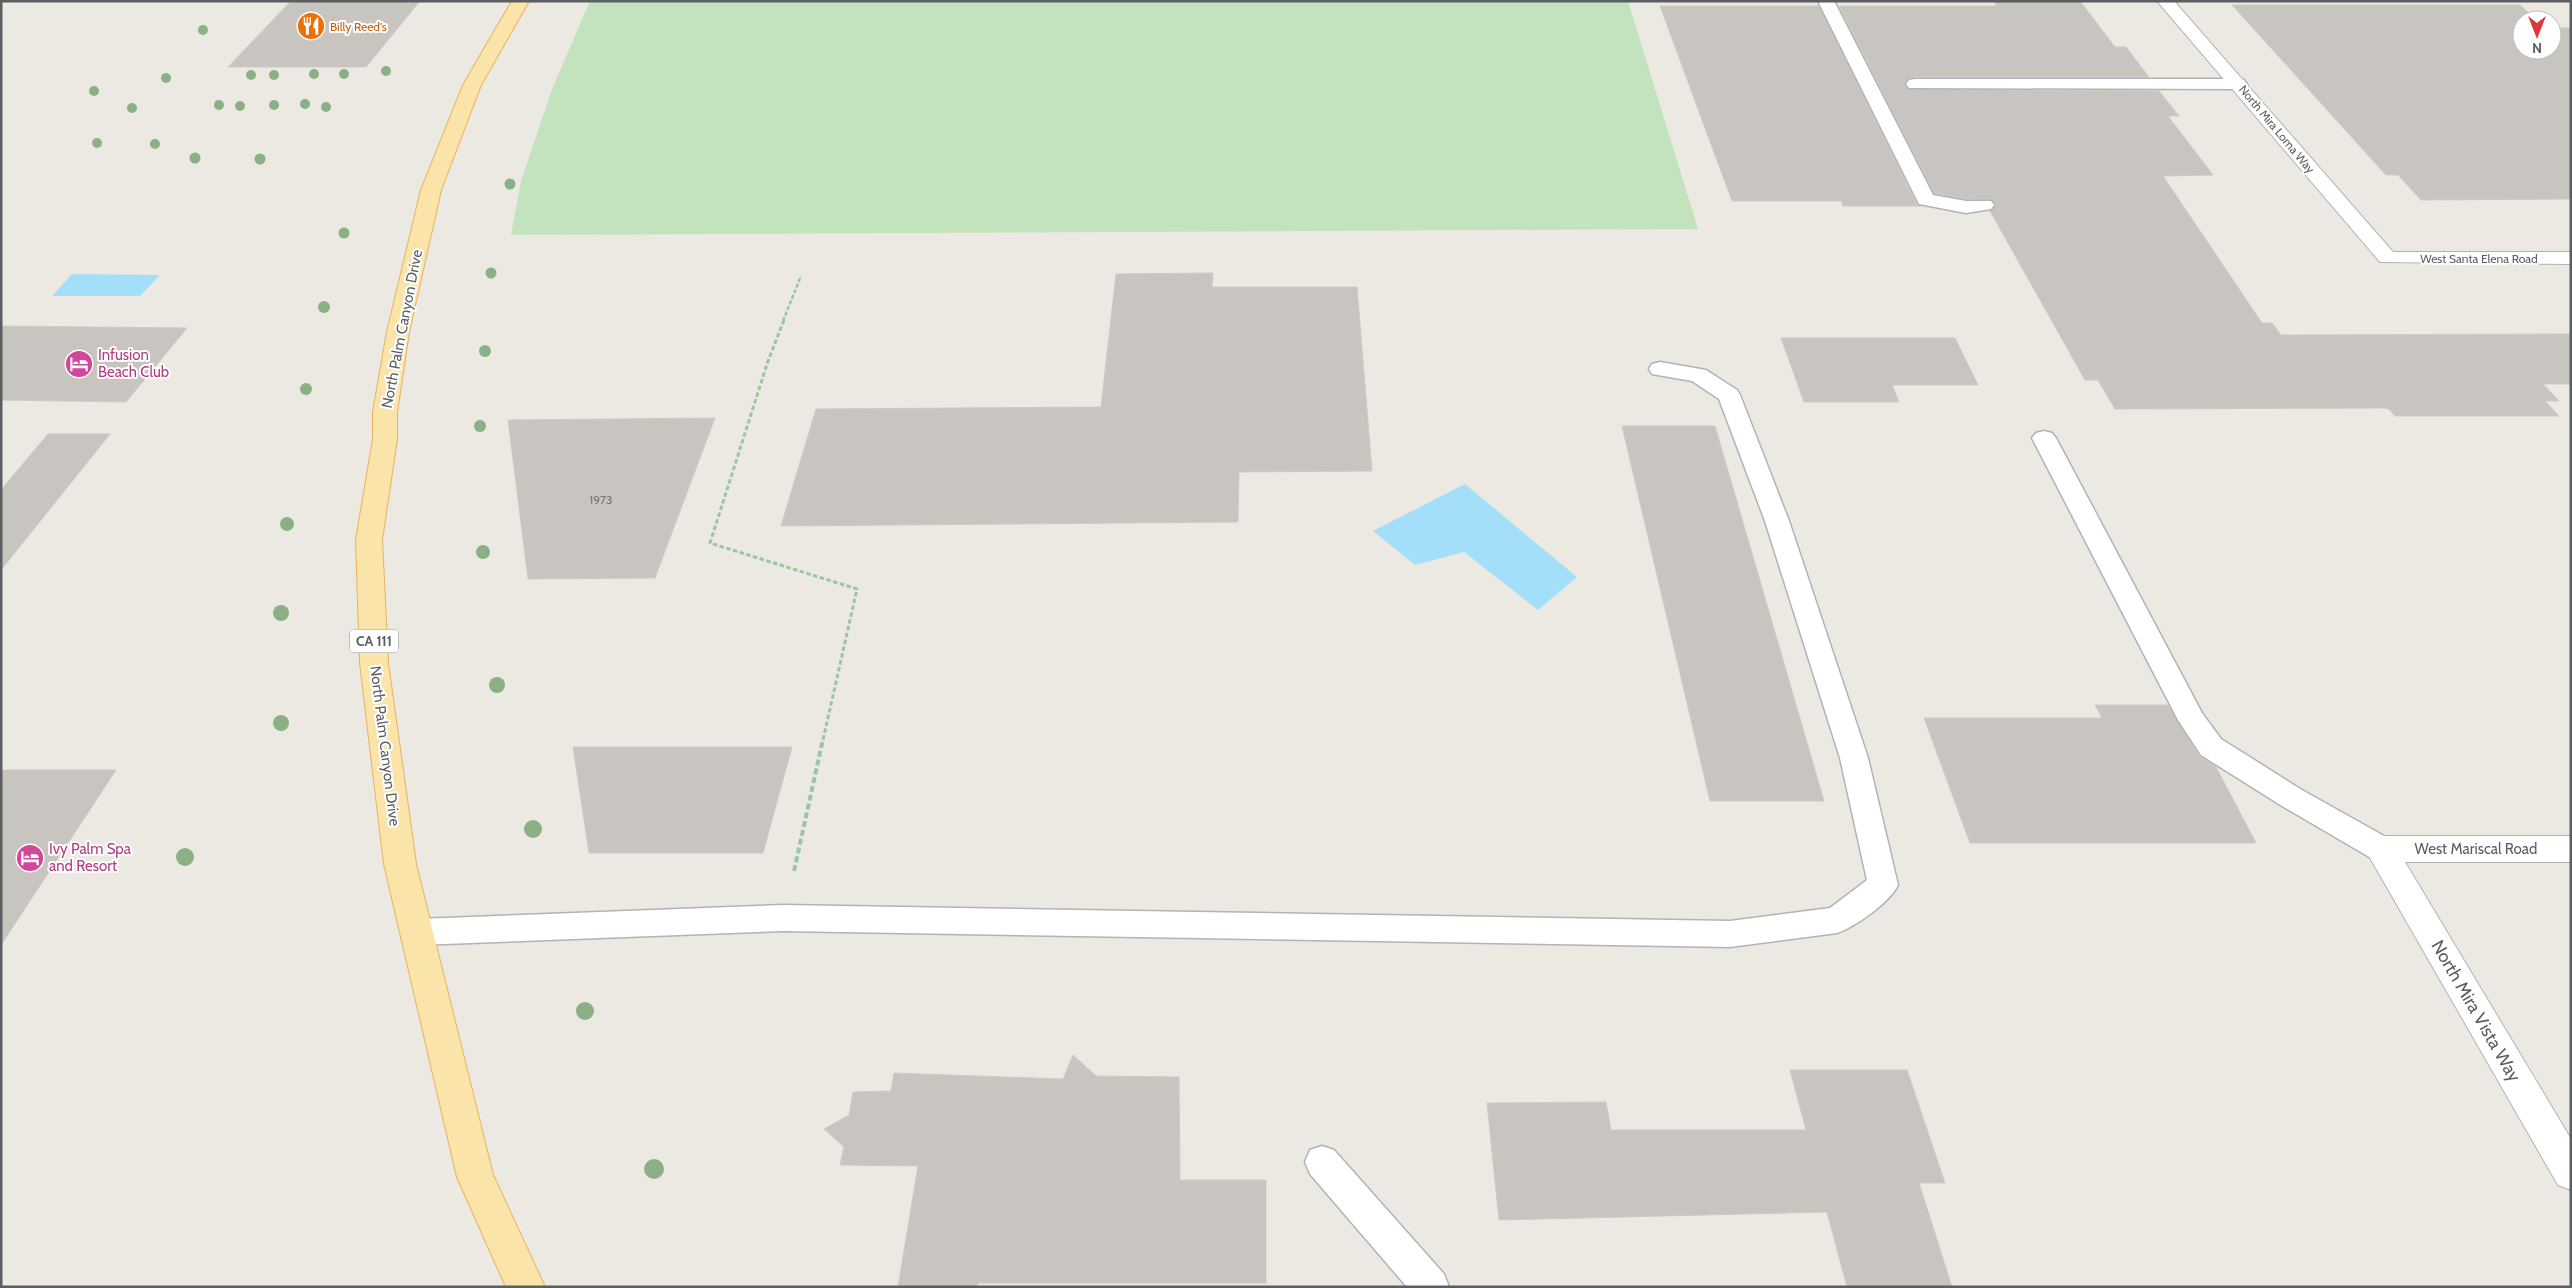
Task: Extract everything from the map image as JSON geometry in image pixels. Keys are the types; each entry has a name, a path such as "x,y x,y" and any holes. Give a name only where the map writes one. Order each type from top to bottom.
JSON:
{"main road":[{"name":"North Palm Canyon Drive","path":"520,1 472,85 431,190 398,332 385,412 385,439 369,540 376,672 400,864 418,932 454,1095 476,1176 526,1287"}],"street":[{"name":"North Mira Loma Way","path":"2165,1 2387,258"},
{"name":"West Santa Elena Road","path":"2387,258 2571,258"},
{"name":"West Mariscal Road","path":"2381,849 2571,849"},
{"name":"North Mira Vista Way","path":"2381,849 2571,1172"}],"lane":[{"path":"1826,1 1926,200 1966,206 1984,205"},
{"path":"1915,84 2238,84"},
{"path":"418,932 784,918 1730,934 1837,920 1883,885 1854,758 1777,521 1729,396 1698,375 1660,369"},
{"path":"2044,438 2192,720 2211,747 2292,798 2381,849"},
{"path":"1322,1162 1431,1287"}],"path":[{"path":"784,918 857,589 710,543 768,361 801,276"}],"green space":[{"path":"590,1 1628,1 1698,229 511,235 521,181 552,89"}],"water":[{"path":"72,274 160,275 140,296 52,296"},
{"path":"1465,484 1577,577 1538,610 1464,552 1415,565 1373,531"}],"building":[{"name":"Billy Reed's","path":"291,1 420,1 366,67 228,67"},
{"path":"1993,1 2080,1 2115,47 2126,47 2149,77 1915,77 1909,78 1904,83 1908,89 2159,91 2179,116 2168,116 2213,175 2163,176 2262,323 2272,323 2281,335 2571,334 2571,384 2543,384 2559,401 2545,401 2559,416 2395,416 2389,409 2384,408 2115,409 2098,380 2085,380 1990,211 1996,205 1992,200 1966,199 1934,193 1839,6 1997,6"},
{"path":"2232,5 2520,5 2526,10 2512,10 2512,60 2562,60 2562,28 2571,28 2571,199 2421,200 2398,175 2386,175"},
{"path":"1660,6 1819,6 1917,205 1920,206 1843,206 1841,201 1732,201"},
{"path":"1213,273 1212,287 1357,287 1372,471 1239,472 1238,522 781,526 816,409 1101,407 1116,274"},
{"name":"Infusion Beach Club","path":"1,326 187,328 126,402 1,400"},
{"path":"1781,338 1955,338 1978,385 1892,385 1899,402 1804,402"},
{"path":"715,418 655,578 528,579 508,420"},
{"path":"1622,426 1715,426 1824,801 1710,801"},
{"path":"48,434 110,434 1,570 1,490"},
{"path":"2095,705 2168,705 2199,756 2216,767 2256,843 1970,843 1924,718 2102,718"},
{"path":"573,747 792,747 763,853 589,853"},
{"name":"Ivy Palm Spa and Resort","path":"1,770 116,770 1,945"},
{"path":"1073,1055 1096,1076 1179,1077 1180,1180 1266,1180 1266,1283 978,1283 977,1287 898,1287 918,1166 840,1165 844,1147 824,1129 849,1115 853,1092 891,1091 894,1073 1063,1079"},
{"path":"1790,1070 1907,1070 1945,1183 1919,1183 1952,1287 1847,1287 1827,1212 1499,1220 1487,1103 1606,1102 1611,1130 1806,1130"}],"place":[{"name":"Billy Reed's","path":"311,26"},
{"name":"Infusion Beach Club","path":"79,364"},
{"name":"Ivy Palm Spa and Resort","path":"30,858"}]}
